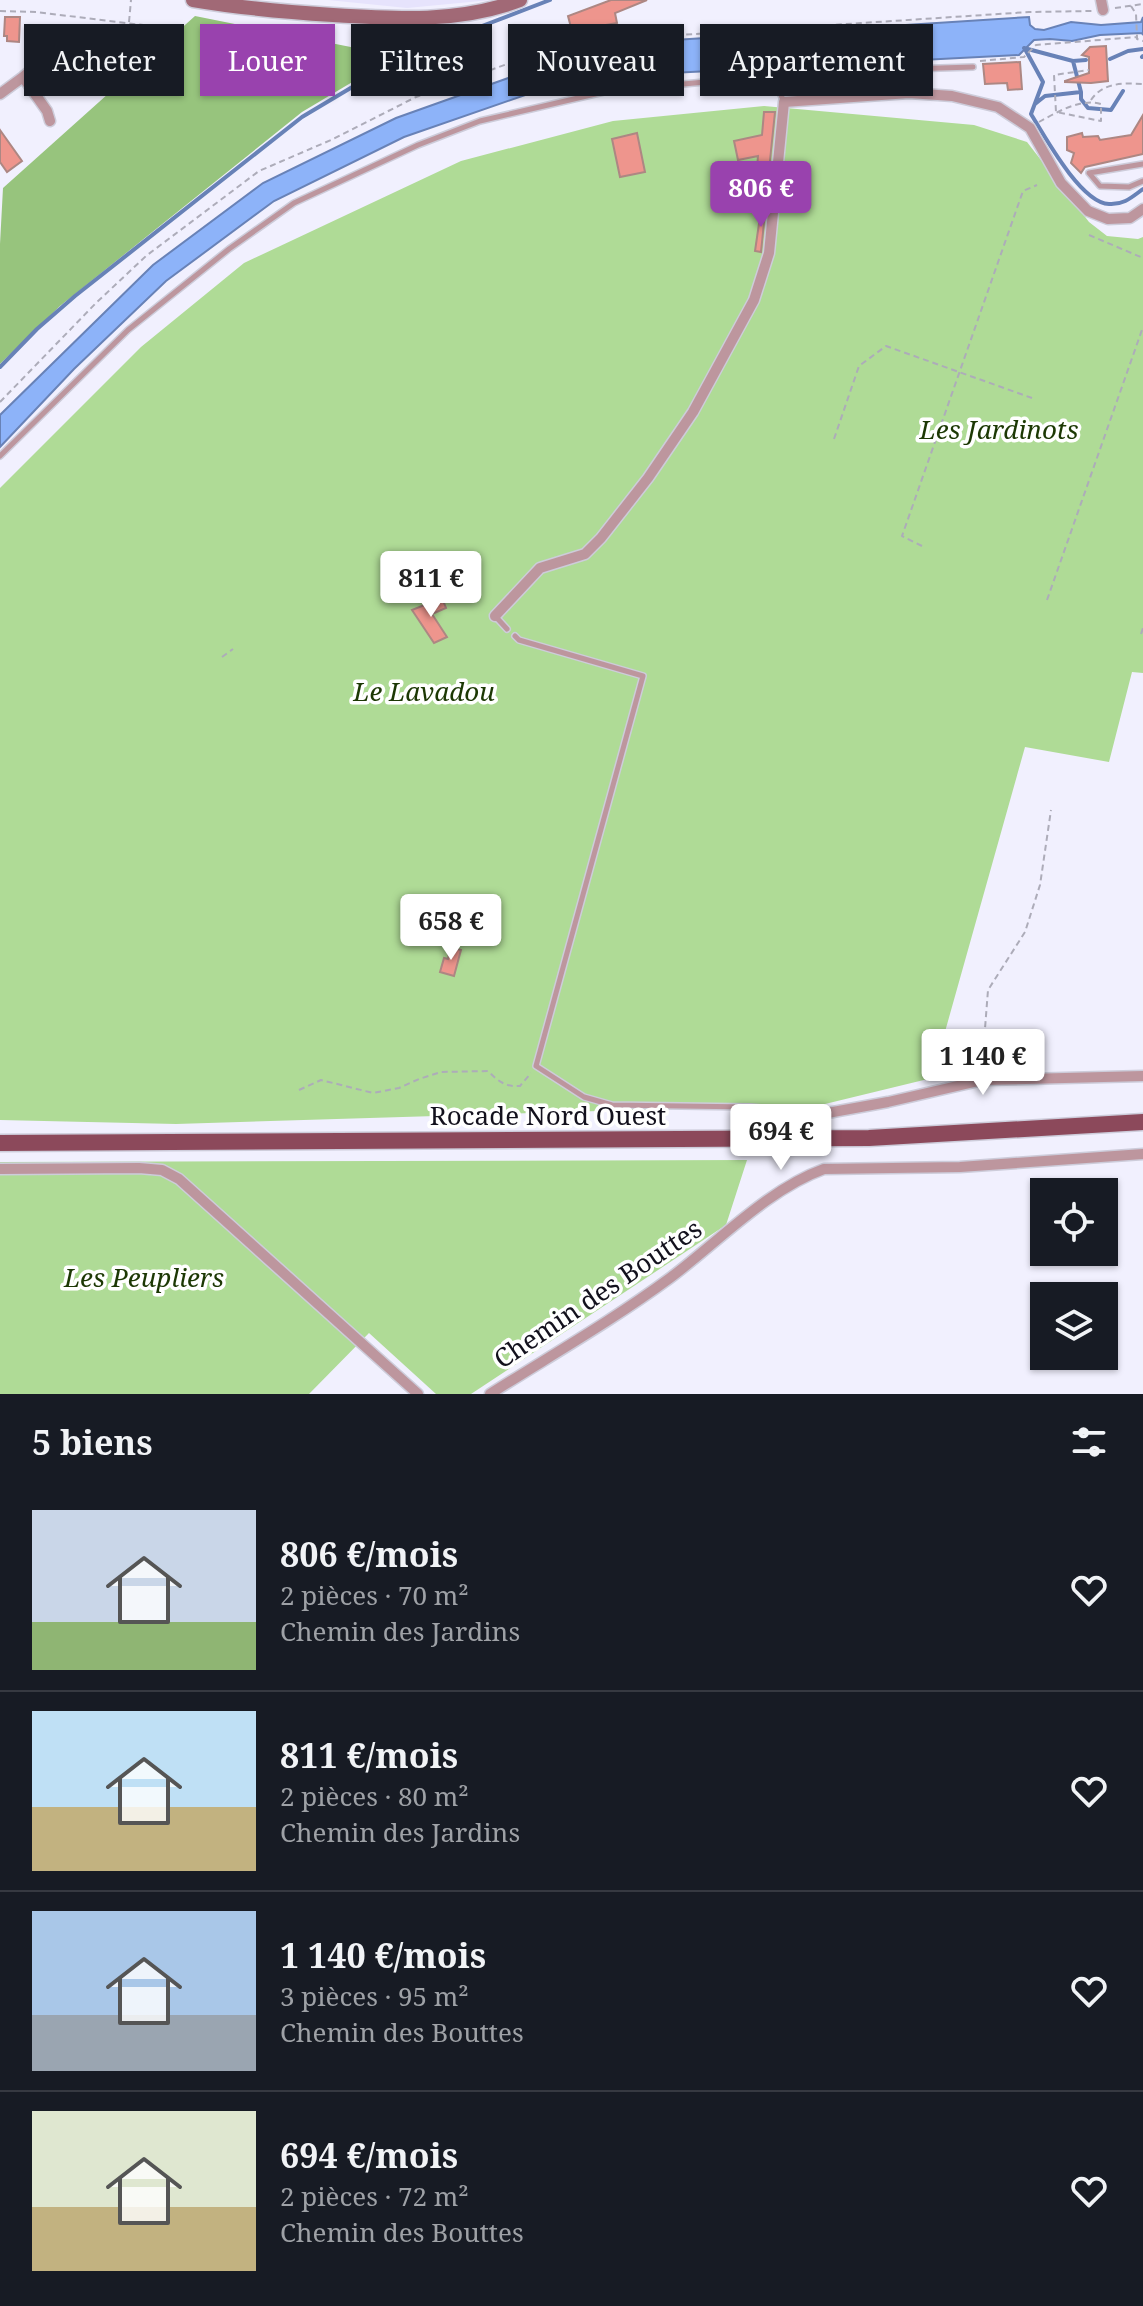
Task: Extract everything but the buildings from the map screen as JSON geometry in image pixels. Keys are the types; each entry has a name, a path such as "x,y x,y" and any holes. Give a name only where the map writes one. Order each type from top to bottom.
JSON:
{"main road":[{"name":"Rocade Nord Ouest","path":"0,1143 869,1138 1143,1122"}],"street":[{"path":"193,0 265,11 406,19 450,17 520,0"},
{"path":"0,94 23,77 47,111 50,121"},
{"path":"495,616 540,568 585,554 601,538 648,478 693,412 754,300 769,253 784,102 909,93 952,96 998,107 1030,128 1061,183 1088,211 1108,219 1130,218 1143,209"},
{"path":"822,1114 983,1080 1143,1076"},
{"name":"Chemin des Bouttes","path":"490,1394 669,1279 750,1214 804,1176 824,1169 960,1167 1143,1154"},
{"path":"0,1169 139,1168 162,1170 179,1179 418,1394"}],"lane":[{"path":"933,68 973,67"},
{"path":"0,456 128,330 229,249 294,203 418,145 480,121 608,91 700,82"},
{"path":"781,96 784,102"},
{"path":"1143,164 1089,173 1100,186 1129,187 1143,181"},
{"path":"495,616 507,629"},
{"path":"515,636 519,640 643,676 536,1066 584,1097 612,1105 750,1107 822,1114"}],"path":[{"path":"129,23 131,0"},
{"path":"1102,5 1143,4"},
{"path":"1130,5 1136,15 1137,37"},
{"path":"1136,15 1143,10"},
{"path":"0,11 36,12 137,24"},
{"path":"973,67 979,61 1024,57 1036,45 1137,37 1143,41"},
{"path":"1056,112 1054,75 1089,70"},
{"path":"1090,101 1109,85 1143,84"},
{"path":"1043,120 1056,112 1090,101 1101,104 1101,121 1056,112"},
{"path":"922,546 902,536 1023,191 1037,185"},
{"path":"1089,235 1143,258"},
{"path":"1047,600 1143,327"},
{"path":"834,439 859,366 886,346 1032,398"},
{"path":"1141,634 1143,628"},
{"path":"222,657 233,649"},
{"path":"983,1080 988,990 1025,932 1040,885 1051,810"},
{"path":"299,1090 321,1080 373,1093 399,1088 441,1072 465,1071 488,1071 509,1087 520,1086 536,1066"}],"shaded area":[{"path":"328,0 491,0 407,8"}],"green space":[{"path":"195,16 235,24 200,24 200,96 329,96 302,112 60,306 0,364 3,188 106,96 184,96 184,26"},
{"path":"335,44 351,47 351,83 335,92"},
{"name":"Le Lavadou","path":"764,106 974,125 1027,142 1089,222 1107,236 1143,237 1143,673 1132,672 1109,762 1025,747 932,1078 825,1104 176,1124 0,1120 0,488 141,347 244,263 461,161 613,121"},
{"name":"Les Peupliers","path":"747,1160 726,1225 471,1394 436,1394 369,1333 309,1394 0,1394 0,1162"}],"water":[{"path":"1029,17 1030,25 1044,30 1071,22 1101,25 1141,22 1143,17 1143,35 1100,35 1072,41 1034,40 1019,55 933,59 933,24 921,24"},
{"path":"700,38 700,71 684,72 684,39"},
{"path":"508,78 508,96 522,96 404,137 274,201 166,281 74,369 0,447 0,415 153,265 263,183 396,118 458,96 492,96 492,84"}],"waterway":[{"path":"0,367 75,296 302,117 406,55 550,0"},
{"path":"1024,48 1073,61 1086,60"},
{"path":"1025,49 1043,82 1031,114 1076,181 1098,201 1109,204 1123,202 1143,189"},
{"path":"1110,59 1128,51 1143,49"},
{"path":"1035,104 1045,96 1081,92 1073,61"},
{"path":"1081,92 1081,99 1088,108 1111,110 1123,91"}],"park label":[{"name":"Les Jardinots","path":"999,430"}]}
